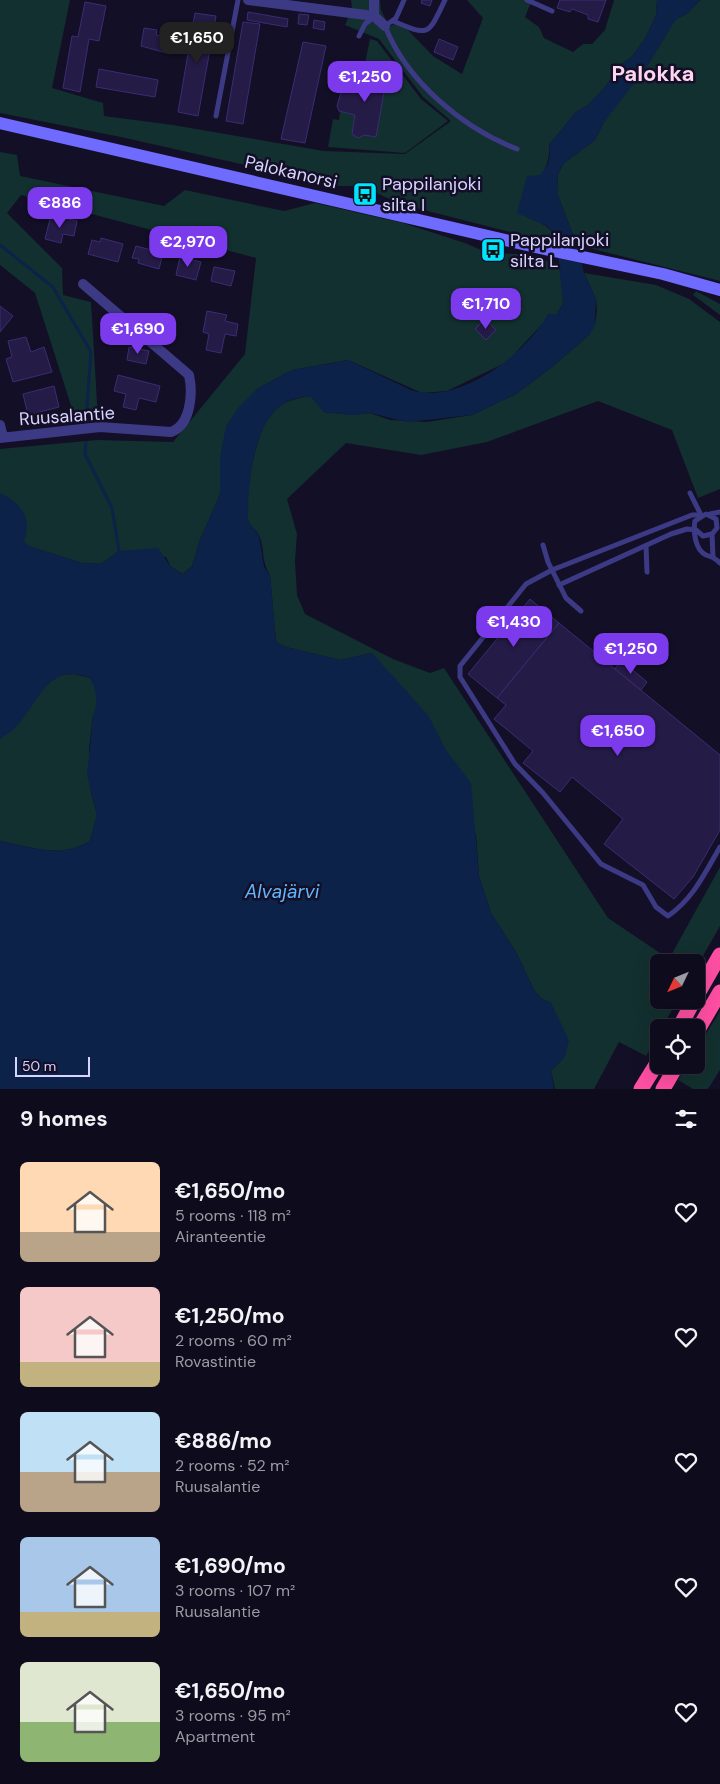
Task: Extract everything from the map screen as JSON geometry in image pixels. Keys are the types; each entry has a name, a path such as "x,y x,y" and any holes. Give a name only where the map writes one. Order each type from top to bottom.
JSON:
{"highway":[{"path":"705,981 720,955"},
{"path":"705,1019 720,992"},
{"path":"641,1089 650,1074"},
{"path":"662,1089 671,1074"}],"main road":[{"name":"Palokanorsi","path":"0,123 540,248 663,274 720,290"}],"street":[{"path":"248,0 374,16 389,24"},
{"path":"374,0 374,16"},
{"name":"Ruusalantie","path":"2,438 100,427 171,432 178,429 184,423 192,390 189,375 83,284"},
{"path":"0,425 2,438"}],"lane":[{"path":"216,116 238,0"},
{"path":"404,0 389,24 391,42 414,74 450,110 496,141 517,149"},
{"path":"389,24 418,32 425,31 432,27 444,0"},
{"path":"527,0 552,11"},
{"path":"359,36 365,24 374,16"},
{"path":"690,493 701,515"},
{"path":"720,512 692,515 552,570 526,584 460,666 460,677 515,764 543,793 601,864 643,885 656,907 668,916 681,907 697,887 720,847"},
{"path":"559,585 687,529 696,530 703,536 712,534 718,527 716,519 710,514"},
{"path":"701,515 696,521 695,537 698,548 704,554 713,556 720,563"},
{"path":"712,534 713,556"},
{"path":"543,545 552,570 566,598 581,611"},
{"path":"646,546 647,572"}],"green space":[{"path":"0,0 70,0 52,88 103,103 104,116 173,125 324,151 405,154 451,121 423,97 379,39 345,25 352,9 351,0 380,0 381,10 389,27 394,24 408,30 433,56 462,74 483,18 467,0 532,0 525,17 539,27 544,38 573,52 583,44 592,44 605,30 614,0 657,0 656,15 646,37 631,58 618,66 606,86 588,105 576,112 549,145 549,154 544,172 518,213 547,227 555,237 557,244 400,204 362,186 338,186 121,137 0,113"},
{"path":"700,0 720,0 720,281 577,245 557,193 558,174 564,163 595,140 604,122 676,19 688,13"},
{"path":"370,39 377,41 421,99 448,121 405,153 328,147 333,119 339,120 340,111 355,115 358,138 364,135 376,137 386,75 382,71 376,73 364,70 359,92 345,90 351,69 357,62 365,63"},
{"path":"0,152 17,155 20,176 164,206 185,190 284,211 315,203 403,223 465,243 488,253 520,254 560,264 563,303 557,314 548,315 507,362 447,391 422,393 348,360 292,370 257,389 220,458 220,494 200,540 192,566 183,574 171,567 166,557 119,551 101,564 82,563 28,546 0,513 0,449 97,440 173,442 245,354 256,258 21,195 7,213 62,268 63,295 91,302 98,419 76,421 35,293 0,265"},
{"path":"584,273 656,285 689,299 720,322 720,489 698,498 672,430 598,401 487,442 421,455 346,443 287,499 297,534 295,561 297,595 305,614 393,659 430,673 444,668 608,918 662,954 650,954 650,1009 673,1009 667,1019 650,1019 650,1049 646,1056 619,1042 594,1089 555,1089 551,1071 565,1056 558,1021 551,1003 541,998 534,990 516,952 491,913 479,876 476,835 372,653 340,660 286,647 276,642 270,575 265,565 259,535 251,526 247,508 249,482 263,427 272,413 287,402 312,397 324,412 353,415 370,413 390,420 427,422 472,415 516,394 551,368 589,335 595,324 596,299"},
{"path":"696,291 720,304 720,315 693,295"},
{"path":"74,674 90,678 96,688 97,708 93,716 89,749 91,792 97,815 90,841 68,849 46,850 0,841 0,718 33,688 51,679"},
{"path":"720,867 720,926 704,954 672,954"},
{"path":"720,1011 720,1070 708,1089 693,1089 678,1080 682,1074 705,1074 705,1035"}],"water":[{"name":"Alvajärvi","path":"657,0 700,0 688,13 676,19 648,65 604,122 595,140 564,163 558,174 557,193 577,245 584,273 596,299 595,324 589,335 551,368 516,394 472,415 407,422 370,413 353,415 324,412 311,397 292,400 277,409 266,424 258,442 253,463 248,504 248,521 259,535 264,567 270,575 276,642 286,647 340,660 372,653 428,715 446,750 471,783 479,876 491,913 516,952 534,990 541,998 551,1003 569,1040 565,1056 551,1071 554,1089 0,1089 0,841 46,850 68,849 90,841 97,815 87,775 96,702 94,687 90,678 75,674 63,675 53,680 44,689 22,720 13,730 0,739 0,493 14,501 23,512 27,525 24,541 28,546 82,563 101,564 119,551 158,548 171,567 183,574 192,566 200,540 220,494 220,458 226,426 238,408 257,389 292,370 348,360 411,390 429,393 469,384 507,360 524,345 548,314 557,314 563,303 556,236 547,226 517,213 527,176 540,175 543,172 549,161 549,145 576,112 588,105 606,86 618,66 631,58 646,37 656,15"}],"building":[{"path":"422,0 432,0 430,6 421,3"},
{"path":"560,0 606,0 598,22 588,19 588,15 572,9 570,12 557,8"},
{"path":"85,2 106,6 99,41 89,39 80,92 63,88 72,36 78,37"},
{"path":"248,12 288,19 287,27 247,20"},
{"path":"195,13 216,16 198,116 178,112"},
{"path":"299,14 309,15 307,25 298,24"},
{"path":"314,20 325,22 324,30 313,28"},
{"path":"243,22 260,24 243,124 226,121"},
{"path":"144,28 157,30 156,35 173,38 170,54 141,46"},
{"path":"439,39 458,47 453,60 434,52"},
{"path":"303,42 326,46 305,143 281,139"},
{"path":"99,69 158,80 155,97 96,87"},
{"path":"363,70 376,73 382,71 387,75 376,137 364,135 358,138 352,134 355,115 339,111 337,106 342,89 359,92"},
{"path":"51,215 77,221 74,236 63,234 61,243 45,239"},
{"path":"101,238 123,244 118,262 88,254 92,240 100,242"},
{"path":"136,246 163,253 159,269 138,263 139,259 132,258"},
{"path":"180,257 201,262 196,280 176,275"},
{"path":"214,267 235,271 231,286 211,281"},
{"path":"0,306 13,316 0,332"},
{"path":"207,311 227,315 225,321 238,324 236,336 225,334 221,353 206,350 209,334 203,332"},
{"path":"485,319 496,330 486,340 475,329"},
{"path":"26,337 31,352 44,347 52,372 13,382 6,359 12,357 8,341"},
{"path":"129,347 149,351 146,364 127,360"},
{"path":"118,375 160,386 156,402 139,398 136,410 123,407 126,394 114,391"},
{"path":"54,386 59,407 28,415 23,394"},
{"path":"530,599 559,623 497,698 468,674"},
{"path":"559,623 720,755 720,830 693,877 674,899 604,844 623,819 572,777 560,792 523,763 533,751 494,719 506,705 497,698"},
{"path":"621,660 647,682 641,690 615,669"}],"waterway":[{"path":"0,245 53,287 91,352 86,420"},
{"path":"86,443 85,454 112,508 119,551"}],"place":[{"name":"Pappilanjoki silta I","path":"365,194"},
{"name":"Pappilanjoki silta L","path":"493,250"}],"district":[{"name":"Palokka","path":"653,73"}]}
